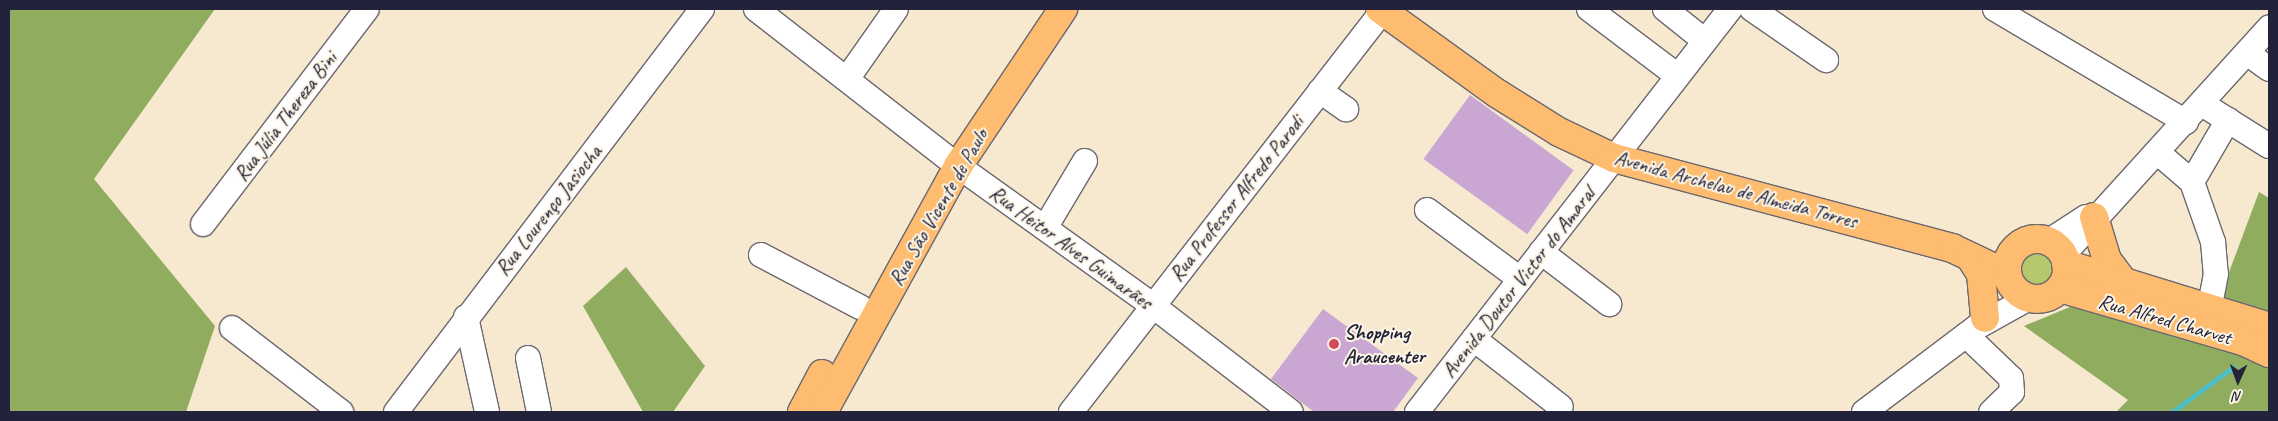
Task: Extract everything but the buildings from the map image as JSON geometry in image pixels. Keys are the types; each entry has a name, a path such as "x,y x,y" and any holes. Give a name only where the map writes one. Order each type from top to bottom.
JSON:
{"main road":[{"name":"Rua São Vicente de Paulo","path":"802,412 860,307 1041,9"},
{"name":"Rua São Vicente de Paulo","path":"823,412 951,160 1063,9"},
{"name":"Avenida Archelau de Almeida Torres","path":"1382,9 1498,94 1559,132 1614,158 1961,253 2017,287"},
{"path":"2099,211 2108,260 2122,280"},
{"path":"2038,238 2060,262 2046,297 2017,287 2007,263 2018,245 2038,238"},
{"name":"Avenida Archelau de Almeida Torres","path":"1961,253 2018,245"},
{"path":"1961,253 1981,274 1976,327"},
{"name":"Rua Alfred Charvet","path":"2060,262 2210,306 2269,327"},
{"name":"Rua Alfred Charvet","path":"2060,262 2269,353"}],"street":[{"name":"Rua Júlia Thereza Bini","path":"204,224 367,9"},
{"name":"Rua Lourenço Jasiocha","path":"396,412 466,317 702,9"},
{"name":"Rua Heitor Alves Guimarães","path":"756,9 951,160 1152,305 1291,412"},
{"path":"847,79 896,9"},
{"name":"Rua Professor Alfredo Parodi","path":"1071,412 1152,305 1320,92 1382,9"},
{"path":"1588,9 1678,76"},
{"path":"1664,9 1705,41"},
{"name":"Avenida Doutor Victor do Amaral","path":"1417,412 1730,9"},
{"path":"1752,9 1826,60"},
{"path":"1995,9 2186,122"},
{"path":"2060,262 2099,211 2186,122 2269,28"},
{"path":"2247,53 2269,68"},
{"path":"1320,92 1346,109"},
{"path":"2202,104 2269,146"},
{"path":"2192,182 2228,120"},
{"path":"2157,152 2192,182 2213,242 2216,274 2210,306"},
{"path":"1045,228 1085,161"},
{"path":"1427,210 1520,279"},
{"path":"1541,252 1609,304"},
{"path":"761,254 860,307"},
{"path":"1875,410 1976,327 2017,287"},
{"path":"466,317 487,412"},
{"path":"1976,327 2011,378 2012,392 1991,412"},
{"path":"232,328 341,412"},
{"path":"1474,339 1561,407"},
{"path":"528,358 539,412"}],"green space":[{"path":"9,9 215,9 94,179 215,326 186,412 9,412"},
{"path":"2259,192 2269,198 2269,412 2116,412 2128,400 2024,326 2077,304 2203,342"},
{"path":"2040,249 2048,252 2054,258 2057,270 2054,282 2048,288 2032,291 2024,288 2018,282 2015,266 2018,258 2024,252"},
{"path":"626,267 705,366 673,412 643,412 583,306"}],"waterway":[{"path":"2172,412 2233,367"}],"place":[{"name":"Shopping Araucenter","path":"1334,344"}]}
